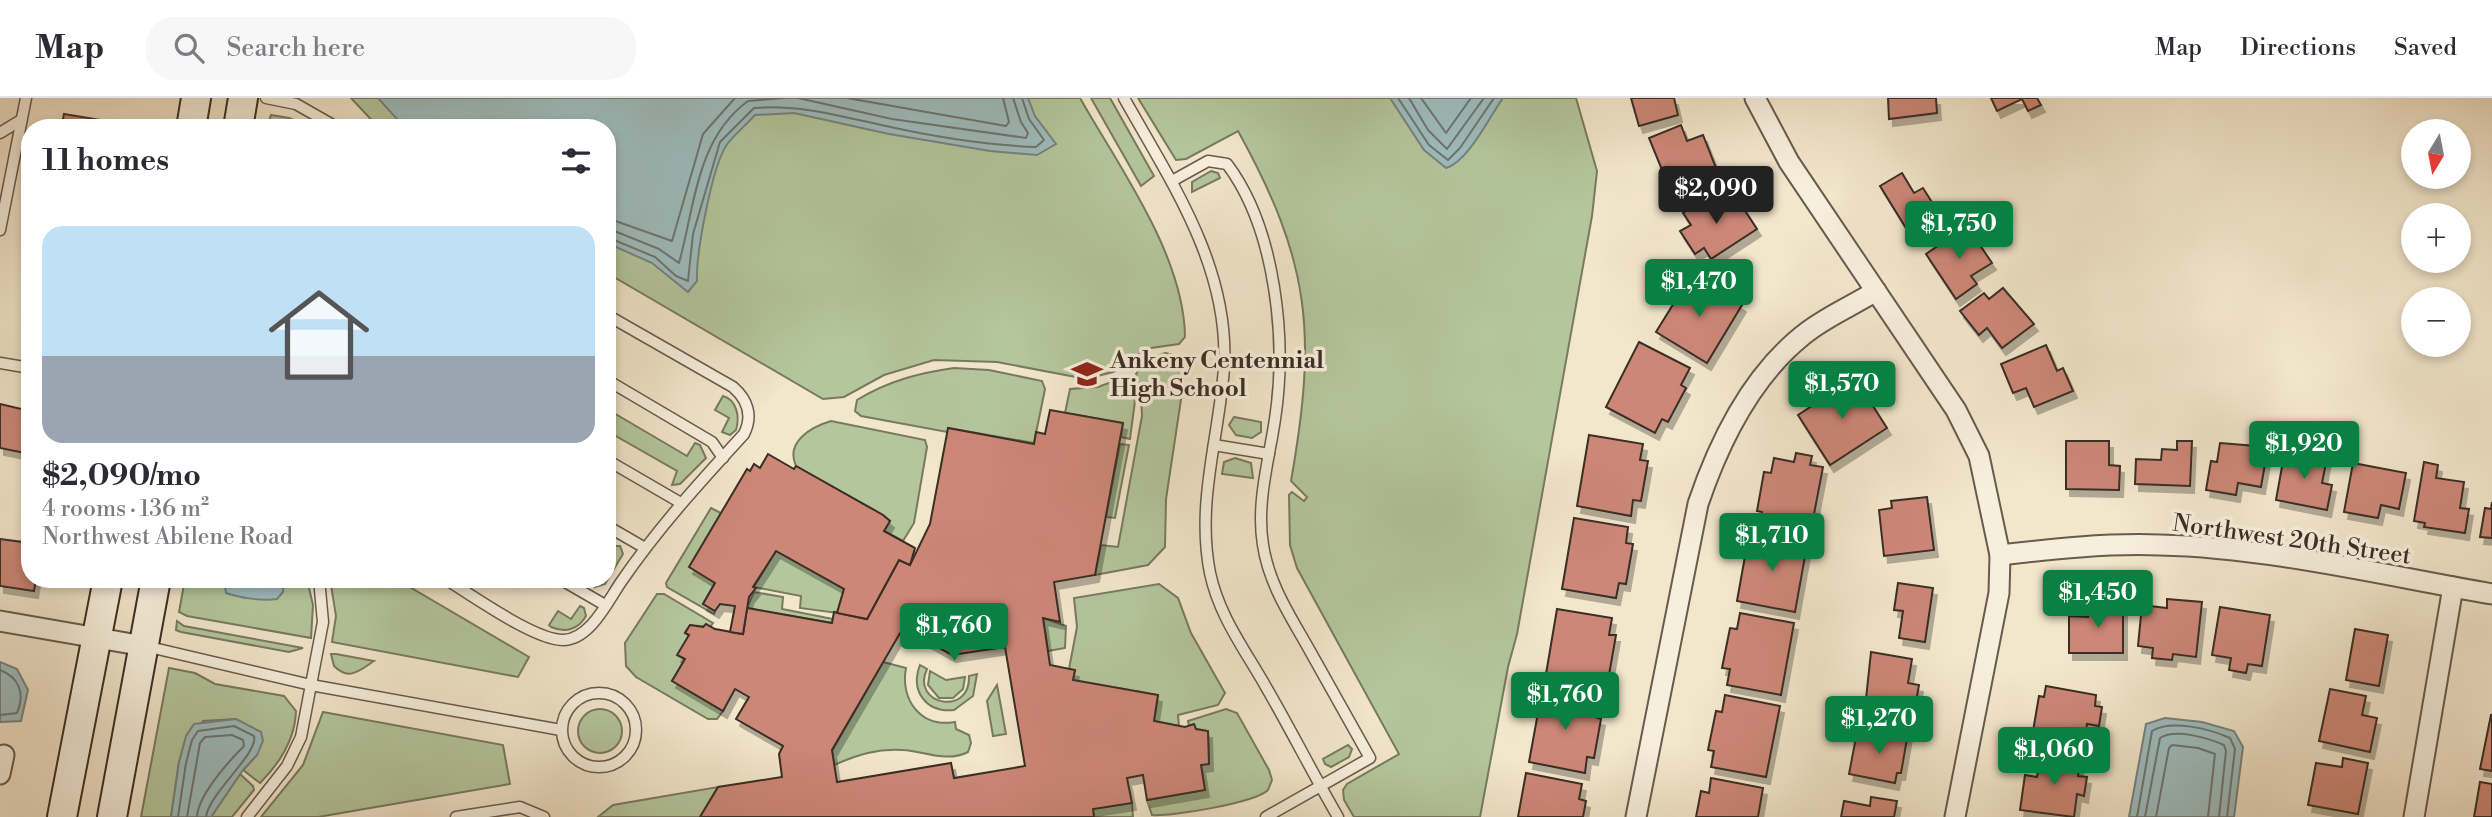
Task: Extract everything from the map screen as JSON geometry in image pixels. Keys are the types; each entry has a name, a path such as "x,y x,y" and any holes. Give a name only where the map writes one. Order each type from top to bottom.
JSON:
{"main road":[{"path":"192,119 196,98"},
{"path":"240,119 243,98"},
{"path":"62,817 106,588"},
{"path":"112,817 154,588"}],"street":[{"path":"1755,98 1789,162 1956,410 1979,456 2000,555 1999,593 1955,817"},
{"path":"1636,817 1698,504 1712,461 1738,413 1770,366 1803,335 1876,291"},
{"name":"Northwest 20th Street","path":"2000,555 2076,547 2159,545 2218,548 2492,594"},
{"path":"2414,817 2453,587"},
{"path":"0,621 144,646"},
{"path":"0,775 4,755"}],"lane":[{"path":"21,119 26,98"},
{"path":"266,98 296,104 322,119"},
{"path":"1124,98 1172,181 1206,254 1222,320 1224,365 1205,519 1208,559 1217,600 1338,817"},
{"path":"0,133 21,120"},
{"path":"0,230 21,120"},
{"path":"1172,181 1208,160 1227,164 1245,195 1265,247 1275,295 1281,365 1261,523 1269,574 1370,758 1266,817"},
{"path":"461,588 537,632 562,640 578,637 681,503 744,435 749,424 742,395 733,387 616,320"},
{"path":"0,363 21,366"},
{"path":"616,385 712,442 723,458"},
{"path":"1214,444 1269,454"},
{"path":"616,465 681,503"},
{"path":"616,531 645,548"},
{"path":"247,817 296,752 323,622 320,588"},
{"path":"575,588 605,605"},
{"path":"144,646 311,685 561,730"},
{"path":"591,694 615,697 625,704 636,725 631,749 623,759 600,768 577,761 568,752 561,730 564,716 570,706 591,694"},
{"path":"456,817 520,807 536,811 544,817"}],"green space":[{"path":"351,98 1080,98 1130,182 1162,244 1182,306 1185,337 1179,344 1144,349 1130,363 1113,372 1086,379 997,362 934,360 884,375 844,397 823,399 616,278 616,119 371,119"},
{"path":"1091,98 1110,98 1154,176 1141,186"},
{"path":"1138,98 1576,98 1597,171 1592,216 1517,634 1508,667 1480,817 1354,817 1344,800 1343,790 1347,784 1399,754 1297,568 1290,545 1289,495 1292,492 1304,501 1307,497 1291,481 1304,382 1305,340 1302,300 1294,261 1281,221 1238,131 1186,159 1176,160"},
{"path":"271,115 291,119 270,119"},
{"path":"1211,171 1218,173 1220,178 1192,192 1192,182"},
{"path":"1165,353 1183,357 1185,373 1166,499 1165,547 1148,565 1095,575 1101,545 1118,547 1142,416 1136,374 1147,359"},
{"path":"954,368 989,370 1042,381 1045,389 1034,443 949,428 947,432 861,416 855,411 857,400 880,388 916,375"},
{"path":"1117,380 1127,382 1135,401 1130,439 1121,437 1123,423 1065,413 1070,389 1098,387"},
{"path":"723,396 732,401 738,420 736,430 730,435 722,432 729,418 715,410"},
{"path":"616,414 687,456 695,443 700,445 706,458 680,484 672,485 677,471 616,436"},
{"path":"1234,417 1261,422 1261,432 1252,438 1236,435 1229,425"},
{"path":"831,421 925,440 927,447 914,523 903,541 884,531 890,521 883,515 796,466 794,450 797,443 808,432"},
{"path":"1120,444 1129,445 1115,518 1106,517"},
{"path":"1235,458 1251,463 1253,478 1222,474 1224,462"},
{"path":"711,508 721,513 715,583 703,604 715,611 714,614 667,587 666,583"},
{"path":"616,546 620,546 623,554 616,566"},
{"path":"776,551 844,589 837,613 800,608 801,596 754,587"},
{"path":"1159,584 1178,598 1191,633 1225,693 1218,705 1178,715 1179,726 1154,721 1158,695 1073,680 1075,670 1069,669 1077,627 1074,598"},
{"path":"183,588 309,588 313,605 311,638 187,616 179,612"},
{"path":"331,588 411,588 529,657 518,677 332,642 336,616"},
{"path":"754,592 783,597 782,609 833,619 832,623 747,608"},
{"path":"657,594 664,594 713,623 710,627 690,625 685,632 689,635 685,659 672,681 723,711 717,719 708,719 636,677 626,666 625,643"},
{"path":"580,606 584,608 586,616 575,627 561,630 549,625 558,611 571,619"},
{"path":"1043,618 1066,626 1065,648 1048,651"},
{"path":"177,621 184,626 303,648 289,652 181,632 176,630"},
{"path":"331,654 374,661 349,674 334,666"},
{"path":"883,662 906,668 906,690 915,709 932,720 955,722 956,729 969,735 971,743 968,752 944,756 885,750 859,755 834,765 832,751"},
{"path":"920,665 927,669 924,681 933,698 952,701 961,697 967,689 969,676 977,674 973,696 954,710 935,708 928,704 917,683"},
{"path":"169,668 195,673 215,684 284,696 296,711 295,721 285,750 260,783 243,770 257,755 235,719 203,721 179,762 171,817 141,817"},
{"path":"930,671 946,680 965,677 963,689 953,698 939,698 928,685"},
{"path":"997,685 1006,734 993,736 987,701"},
{"path":"600,709 616,715 622,731 616,747 600,753 584,747 578,731 584,715"},
{"path":"1226,709 1237,713 1269,770 1272,780 1268,790 1247,800 1230,804 1152,815 1147,800 1205,790 1201,765 1209,763 1208,731 1196,729 1194,725 1189,726 1188,721"},
{"path":"323,712 503,745 510,784 318,817 261,817 303,765"},
{"path":"1348,745 1352,749 1349,757 1331,767 1325,764 1323,759"},
{"path":"240,774 254,790 232,817 211,817"},
{"path":"718,787 700,817 598,817 613,805"},
{"path":"1132,803 1133,817 1094,817 1093,809"}],"water":[{"path":"378,98 1028,98 1035,116 1056,144 1037,155 990,151 889,134 794,113 755,115 731,139 722,154 706,210 697,281 688,292 652,263 616,247 616,119 397,119"},
{"path":"1390,98 1503,98 1470,148 1446,168 1424,150"},
{"path":"225,588 283,588 277,599 258,599 226,593"},
{"path":"0,662 17,669 28,690 21,721 0,722"},
{"path":"2165,718 2202,722 2234,731 2243,747 2234,817 2129,817 2146,724"},
{"path":"236,719 261,732 263,741 257,755 243,770 211,817 171,817 179,762 186,736 194,724"}],"building":[{"path":"1631,98 1674,98 1678,115 1639,126"},
{"path":"1888,98 1936,98 1937,113 1889,119"},
{"path":"1991,98 2037,98 2041,105 2028,111 2022,99 1997,111"},
{"path":"64,114 94,119 63,119"},
{"path":"1681,125 1687,141 1703,135 1716,168 1669,187 1649,138"},
{"path":"1902,173 1914,193 1923,188 1940,215 1909,233 1880,186"},
{"path":"1713,193 1724,209 1738,200 1757,229 1711,259 1704,248 1695,254 1680,231 1691,225 1683,213"},
{"path":"1967,226 1992,263 1971,276 1977,284 1956,299 1926,254"},
{"path":"1692,274 1742,305 1707,363 1656,332"},
{"path":"2003,288 2034,324 2002,348 1987,328 1979,335 1960,311 1984,293 1989,299"},
{"path":"1639,342 1690,368 1681,385 1686,388 1668,422 1662,419 1655,433 1606,407"},
{"path":"2046,345 2057,371 2063,368 2073,391 2034,407 2026,388 2013,393 2001,364"},
{"path":"1855,378 1887,428 1830,465 1798,415"},
{"path":"0,404 21,409 21,452 0,448"},
{"name":"Ankeny Centennial High School","path":"1050,410 1123,423 1095,575 1054,582 1060,622 1043,618 1050,665 1075,670 1073,680 1158,695 1154,721 1185,727 1194,724 1196,729 1208,731 1209,764 1201,765 1205,790 1147,800 1143,775 1127,778 1132,803 1093,809 1094,817 700,817 718,787 782,777 779,754 783,746 736,719 749,697 735,689 723,711 672,681 685,659 677,655 689,635 685,633 690,625 703,627 706,624 715,629 743,634 747,608 832,623 834,612 867,619 899,560 910,565 930,524 948,428 1034,444 1036,432 1045,434","holes":["903,628 952,655 1005,647 1025,766 954,778 951,763 837,782 832,750"]},
{"path":"1589,435 1643,444 1640,460 1648,461 1641,501 1633,500 1631,516 1577,506"},
{"path":"2066,441 2109,441 2109,465 2120,466 2119,490 2066,489"},
{"path":"2177,441 2192,441 2190,486 2135,484 2136,459 2161,460 2162,449 2177,450"},
{"path":"2220,443 2268,447 2261,487 2238,483 2236,495 2206,490 2211,461 2217,462"},
{"path":"2285,450 2327,458 2322,483 2332,485 2327,510 2276,500"},
{"path":"1796,453 1812,456 1810,465 1823,467 1810,535 1759,525 1762,512 1757,511 1764,472 1771,473 1774,458 1794,462"},
{"path":"768,454 794,469 796,466 883,515 890,521 884,531 915,548 910,565 899,560 867,619 837,613 844,589 776,551 749,597 743,634 730,632 735,606 720,604 715,611 703,604 715,583 689,567 747,469 750,471 754,464 760,468"},
{"path":"2424,462 2438,465 2436,478 2464,482 2460,508 2469,509 2465,533 2424,527 2425,523 2414,521"},
{"path":"2353,463 2406,473 2399,509 2381,505 2378,518 2344,512"},
{"path":"1927,497 1934,550 1884,556 1879,510 1892,508 1891,501"},
{"path":"2492,502 2492,538 2480,537 2485,508 2491,509"},
{"path":"1574,518 1628,527 1626,543 1633,544 1626,584 1619,583 1616,598 1562,589"},
{"path":"1749,534 1807,545 1795,612 1737,601"},
{"path":"0,539 21,542 21,588 34,588 34,591 0,586"},
{"path":"1898,583 1933,588 1925,642 1899,638 1903,611 1894,610"},
{"path":"2167,599 2202,602 2196,657 2173,654 2172,660 2152,658 2153,648 2138,646 2142,605 2167,608"},
{"path":"2088,602 2123,602 2123,653 2069,653 2069,616 2088,617"},
{"path":"2220,607 2270,615 2262,666 2248,664 2246,673 2229,670 2231,658 2212,655"},
{"path":"1557,609 1612,618 1609,635 1616,635 1609,675 1602,674 1599,690 1545,680"},
{"path":"1740,613 1794,623 1781,695 1727,685 1730,669 1722,668 1730,628 1737,629"},
{"path":"2355,629 2388,635 2379,686 2346,680"},
{"path":"1871,652 1912,659 1908,683 1919,685 1913,719 1884,713 1886,703 1866,699"},
{"path":"2046,686 2096,695 2095,706 2102,707 2099,726 2087,724 2085,738 2071,736 2070,744 2032,737 2039,696 2044,697"},
{"path":"2330,689 2366,696 2362,715 2377,718 2370,752 2319,741"},
{"path":"1542,691 1598,701 1595,717 1601,719 1594,758 1587,757 1585,773 1529,762"},
{"path":"1725,695 1780,706 1766,777 1711,767 1714,751 1708,750 1716,711 1722,712"},
{"path":"2492,715 2492,771 2480,769"},
{"path":"1884,729 1908,733 1901,773 1897,773 1895,783 1849,774 1857,732 1883,737"},
{"path":"2041,754 2080,760 2078,776 2087,777 2084,796 2077,794 2074,817 2020,810 2025,775 2037,777"},
{"path":"2343,758 2368,763 2358,814 2308,805 2316,763 2342,767"},
{"path":"1526,773 1582,784 1579,799 1586,801 1583,817 1518,817"},
{"path":"1711,778 1763,788 1758,817 1696,817 1701,791 1709,793"},
{"path":"2480,782 2492,784 2492,817 2474,817"},
{"path":"1871,797 1897,801 1894,817 1841,817 1844,801 1870,806"}],"place":[{"name":"Ankeny Centennial High School","path":"1087,374"}]}
